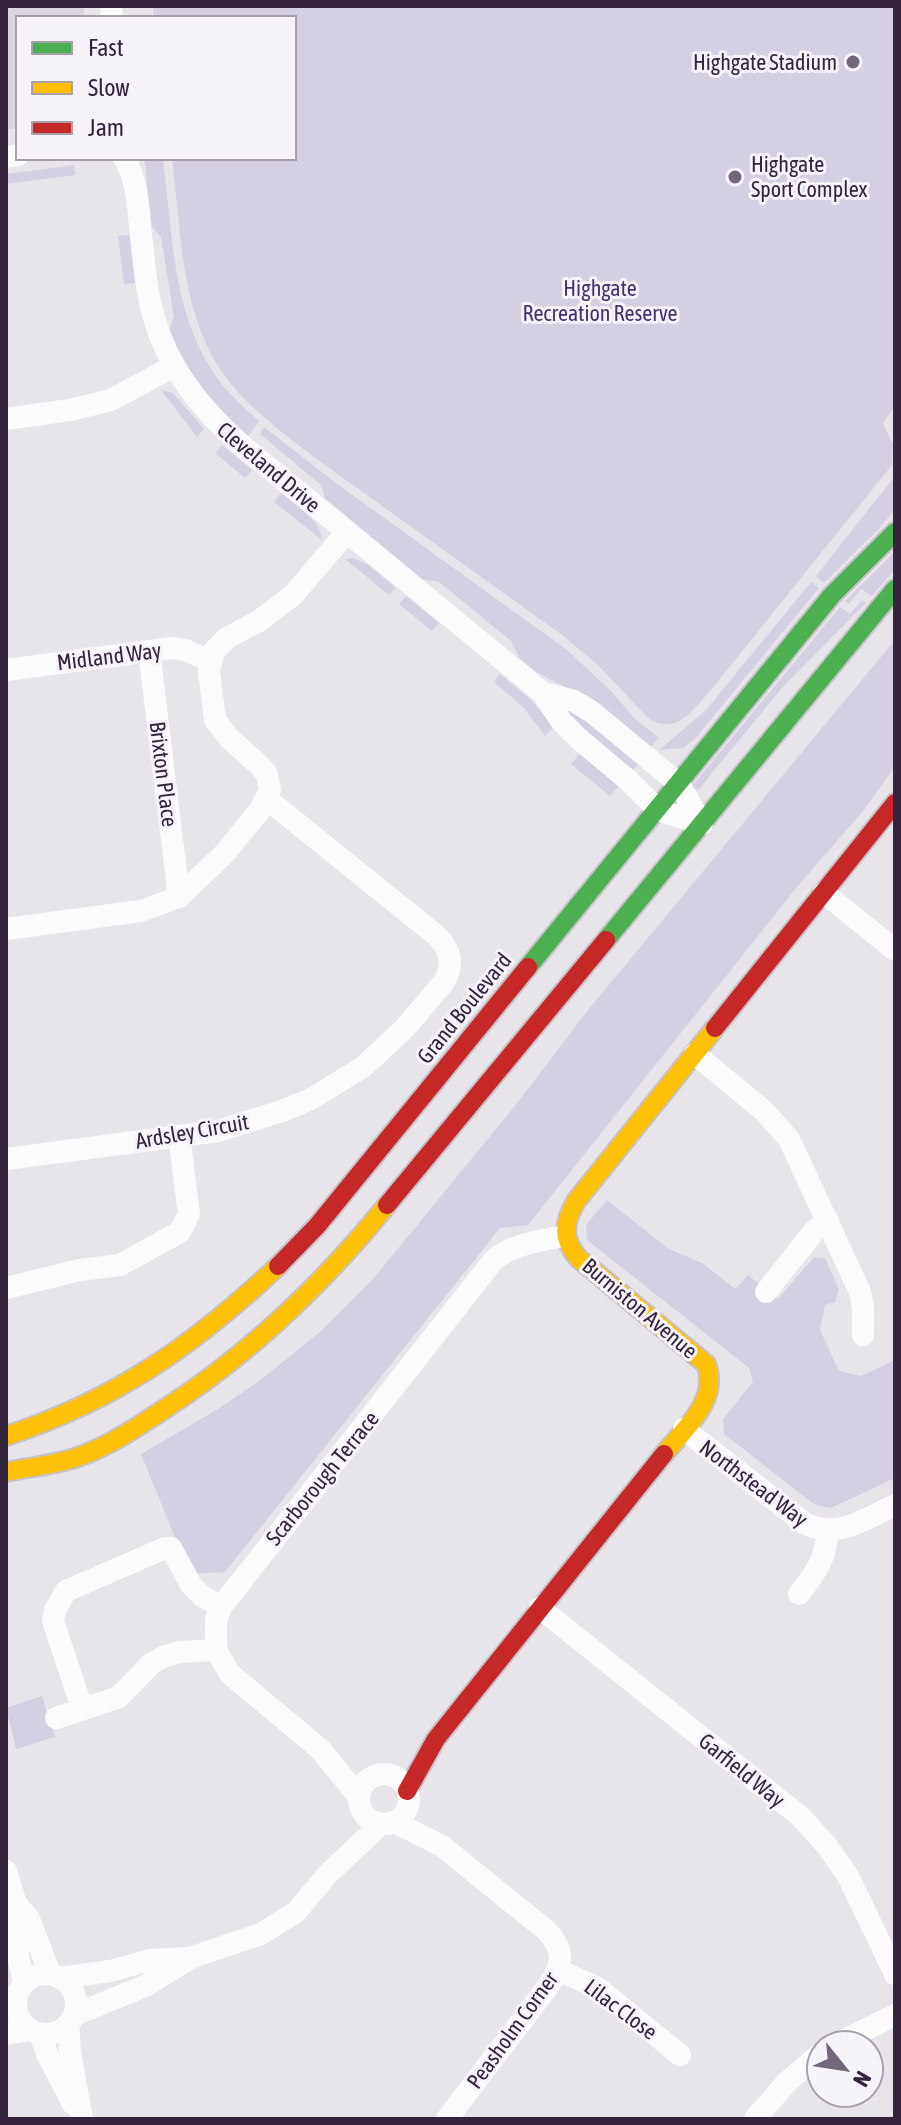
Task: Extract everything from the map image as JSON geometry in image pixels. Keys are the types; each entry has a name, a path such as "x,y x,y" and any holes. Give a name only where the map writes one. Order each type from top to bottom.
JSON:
{"street":[{"name":"Cleveland Drive","path":"125,160 134,180 149,301 161,340 189,391 226,432 543,693 561,721 658,810 702,824"},
{"path":"6,419 70,410 111,400 174,366"},
{"path":"6,929 141,911 179,897 224,854 267,799 270,790 267,774 229,738 215,720 210,661 219,643 259,621 293,595 347,532"},
{"name":"Grand Boulevard","path":"6,1436 55,1419 146,1372 227,1314 272,1273 317,1226 832,595 895,532"},
{"path":"6,1472 79,1457 121,1438 214,1377 270,1333 346,1255 895,589"},
{"name":"Midland Way","path":"6,670 149,651 185,650 210,661"},
{"name":"Brixton Place","path":"149,651 179,897"},
{"name":"Cleveland Drive","path":"543,693 574,701 592,712 679,784 702,824"},
{"name":"Ardsley Circuit","path":"6,1159 239,1127 311,1099 363,1067 404,1029 449,974 447,947 437,936 267,799"},
{"path":"564,1236 564,1222 577,1200 895,803"},
{"path":"824,893 895,950"},
{"path":"695,1054 780,1127 789,1139 860,1292 863,1335"},
{"path":"6,1288 80,1270 120,1265 180,1232 189,1214 179,1136"},
{"path":"766,1292 815,1230 828,1221"},
{"name":"Burniston Avenue","path":"395,1786 684,1429 711,1391 706,1364 578,1258 564,1236"},
{"name":"Scarborough Terrace","path":"221,1607 493,1261 530,1243 564,1236"},
{"name":"Northstead Way","path":"684,1429 804,1523 827,1531 842,1529 895,1505"},
{"name":"Northstead Way","path":"799,1594 824,1556 827,1531"},
{"path":"82,1708 53,1621 55,1610 66,1591 171,1548 191,1585 221,1607 216,1620 216,1650 230,1674 320,1749 374,1814"},
{"name":"Garfield Way","path":"540,1608 801,1817 848,1876 895,1974"},
{"path":"56,1718 119,1697 151,1664 163,1657 179,1652 216,1650"},
{"path":"320,1749 395,1786 404,1814 374,1814"},
{"path":"374,1814 364,1785 395,1786"},
{"name":"Peasholm Corner","path":"395,1786 442,1846 547,1931 560,1951 558,1970 447,2119"},
{"path":"17,1986 41,1974 55,1976 110,1971 150,1960 190,1958 243,1942 280,1924 296,1912 374,1814"},
{"name":"Peasholm Corner","path":"374,1814 442,1846"},
{"path":"6,1871 16,1904 18,1956 15,2004 22,2024 35,2032 82,2119"},
{"path":"16,1904 29,1919 55,1976 67,1983 75,1998 70,2052 82,2119"},
{"path":"6,2034 50,2034 71,2020 145,1986 190,1958"},
{"name":"Lilac Close","path":"558,1970 598,1988 680,2055"},
{"path":"867,2029 895,2015"},
{"path":"755,2119 787,2082 805,2067"}],"shaded area":[{"path":"6,6 83,6 85,16 16,16 16,128 6,130"}],"green space":[{"name":"Highgate Recreation Reserve","path":"153,6 895,6 895,406 883,423 893,444 892,465 710,691 683,718 668,724 649,719 598,665 562,635 307,452 273,425 231,384 208,348 190,296 172,160 296,160 296,16 154,16"},
{"path":"144,160 163,160 176,268 189,322 213,372 259,421 245,440 201,388 173,341 170,329 174,317 161,237 152,227"},
{"path":"74,165 75,175 6,184 6,174"},
{"path":"129,235 135,283 124,284 118,236"},
{"path":"161,390 173,393 204,429 197,437"},
{"path":"264,427 336,483 567,650 611,691 635,719 659,738 650,747 571,690 538,673 520,659 511,641 439,582 422,579 325,498 321,485 260,434"},
{"path":"222,445 252,470 245,478 215,453"},
{"path":"895,476 895,509 824,583 816,576"},
{"path":"281,493 312,519 322,540 274,502"},
{"path":"895,551 895,569 872,596 861,589 849,604 845,601"},
{"path":"353,558 367,564 396,588 389,595 345,559"},
{"path":"811,582 819,588 695,739 683,748 659,750 706,710"},
{"path":"406,596 439,623 432,631 399,604"},
{"path":"862,600 866,603 782,688 699,789 693,790 693,785 840,607 850,614"},
{"path":"895,640 895,767 863,811 797,887 528,1225 500,1228 225,1572 190,1574 141,1454 258,1382 321,1331 373,1279 518,1102 588,1010"},
{"path":"500,674 531,700 554,727 545,736 524,708 494,682"},
{"path":"564,709 583,717 639,763 631,772 576,727"},
{"path":"582,751 621,784 610,796 571,764"},
{"path":"607,1200 669,1249 704,1264 735,1289 748,1275 778,1299 814,1257 825,1258 839,1289 835,1302 825,1305 820,1330 839,1371 861,1376 895,1360 895,1478 831,1508 815,1505 724,1434 723,1419 753,1382 749,1368 587,1240 586,1225"},
{"path":"42,1696 55,1737 16,1749 6,1708"}],"traffic: fast":[{"path":"528,967 832,595 895,532"},
{"path":"606,940 895,589"}],"traffic: slow":[{"path":"664,1454 690,1424 704,1401 709,1377 706,1364 578,1258 569,1243 566,1229 577,1200 715,1028"},
{"path":"6,1472 89,1453 132,1430 195,1388 226,1366 283,1316 337,1263 387,1205"},
{"path":"6,1436 83,1405 152,1367 216,1321 278,1266"}],"traffic: jam":[{"path":"715,1028 895,803"},
{"path":"387,1205 606,940"},
{"path":"278,1266 317,1226 528,967"},
{"path":"407,1791 436,1739 664,1454"}],"place":[{"name":"Highgate Stadium","path":"853,62"},
{"name":"Highgate Sport Complex","path":"735,177"}]}
